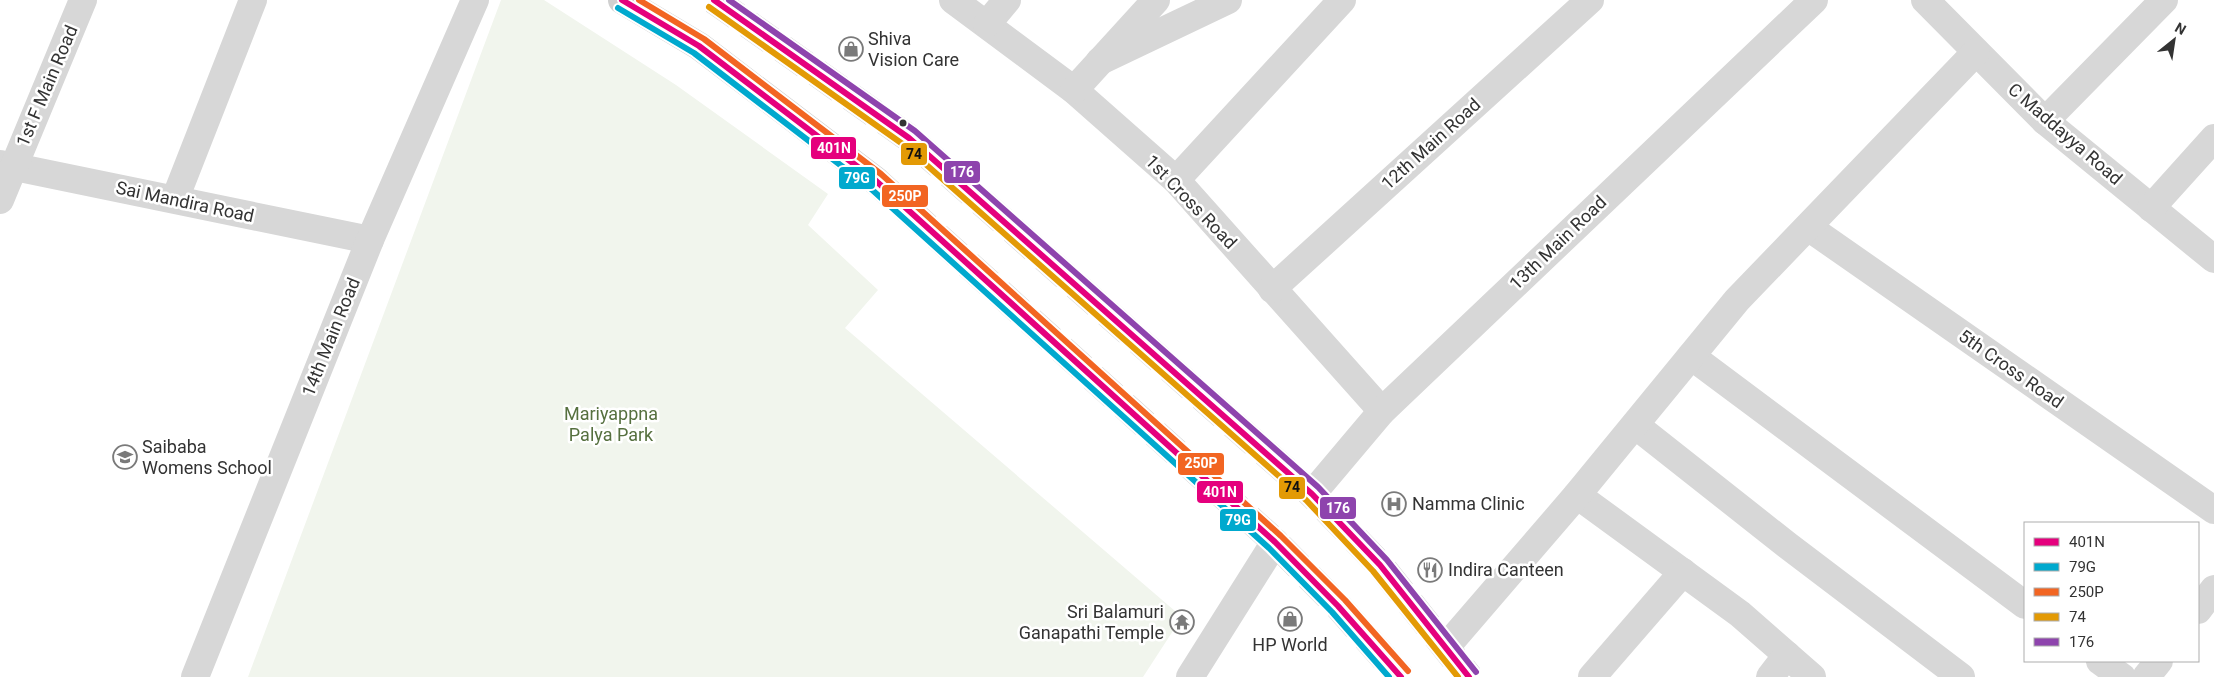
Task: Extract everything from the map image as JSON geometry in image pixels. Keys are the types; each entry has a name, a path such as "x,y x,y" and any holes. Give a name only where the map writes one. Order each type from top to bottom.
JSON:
{"main road":[{"path":"622,0 699,46 875,180"}],"street":[{"name":"1st F Main Road","path":"0,200 7,165 83,0"},
{"path":"175,199 253,0"},
{"name":"14th Main Road","path":"195,677 370,240 475,0"},
{"name":"1st Cross Road","path":"953,0 1074,90 1176,180 1382,411"},
{"path":"987,24 1008,0"},
{"path":"1074,90 1156,0"},
{"path":"1100,61 1228,0"},
{"path":"1176,180 1342,0"},
{"name":"12th Main Road","path":"1272,288 1590,0"},
{"name":"13th Main Road","path":"1312,494 1382,411 1814,0"},
{"path":"2045,121 2164,0"},
{"name":"C Maddayya Road","path":"1929,1 1976,52 2045,121 2214,259"},
{"path":"1446,647 1578,495 1737,300 1976,52"},
{"path":"2151,208 2214,138"},
{"name":"Sai Mandira Road","path":"7,165 370,240"},
{"name":"5th Cross Road","path":"1808,227 2214,510"},
{"path":"1691,356 2024,604"},
{"path":"1635,425 1787,545 1961,677"},
{"path":"1578,495 1740,614 1812,677"},
{"path":"1190,677 1275,542"},
{"path":"1592,677 1683,572"},
{"path":"2199,609 2214,590"},
{"path":"1770,677 1787,655"},
{"path":"2101,662 2122,677"},
{"path":"2146,677 2158,662"}],"green space":[{"name":"Mariyappna Palya Park","path":"501,0 544,0 676,85 828,194 808,225 878,290 845,328 1182,617 1143,677 248,677"}],"tunnel":[{"path":"714,0 909,138 1312,494 1380,565 1469,677"},
{"path":"875,180 1275,542 1338,606 1401,677"}],"transit line":[{"name":"401N","path":"622,0 699,46 875,180 1275,542 1338,606 1401,677"},
{"name":"250P","path":"639,0 704,39 881,174 1281,536 1345,600 1408,671"},
{"name":"401N","path":"714,0 909,138 1312,494 1380,565 1469,677"},
{"name":"176","path":"729,0 915,131 1318,487 1387,560 1476,672"},
{"name":"74","path":"709,7 904,145 1306,500 1373,571 1458,677"},
{"name":"79G","path":"618,8 694,53 869,187 1269,548 1332,612 1389,677"}],"place":[{"name":"Shiva Vision Care","path":"851,49"},
{"name":"Saibaba Womens School","path":"125,457"},
{"name":"Namma Clinic","path":"1394,504"},
{"name":"Indira Canteen","path":"1430,570"},
{"name":"HP World","path":"1290,619"},
{"name":"Sri Balamuri Ganapathi Temple","path":"1182,622"}]}
